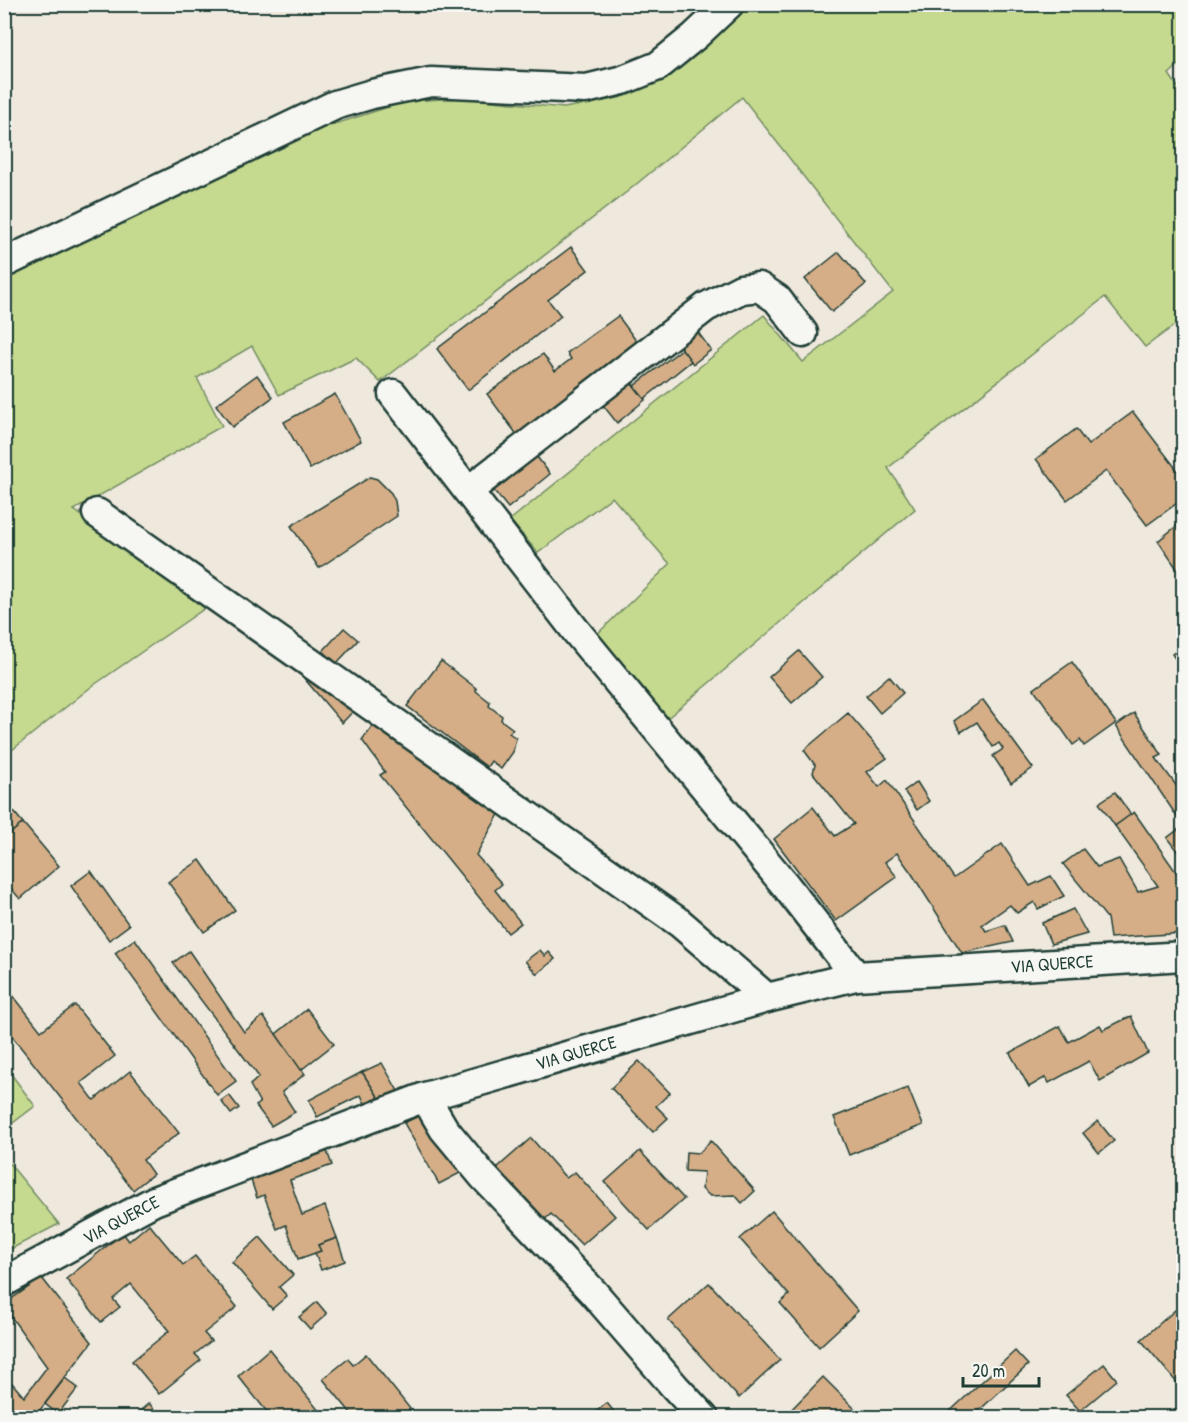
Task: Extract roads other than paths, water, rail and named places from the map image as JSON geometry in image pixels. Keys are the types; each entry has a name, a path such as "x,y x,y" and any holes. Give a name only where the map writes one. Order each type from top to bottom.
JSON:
{"street":[{"path":"4,263 335,105 372,94 431,82 586,89 623,80 658,66 729,4"},
{"path":"468,491 706,307 741,289 759,287 777,299 803,333"},
{"path":"393,394 576,631 786,886 856,976"},
{"path":"97,513 680,923 767,998"},
{"name":"VIA QUERCE","path":"4,1282 154,1201 425,1097 767,998 856,976 1184,956"},
{"path":"425,1097 444,1129 483,1176 594,1292 704,1418"}]}
